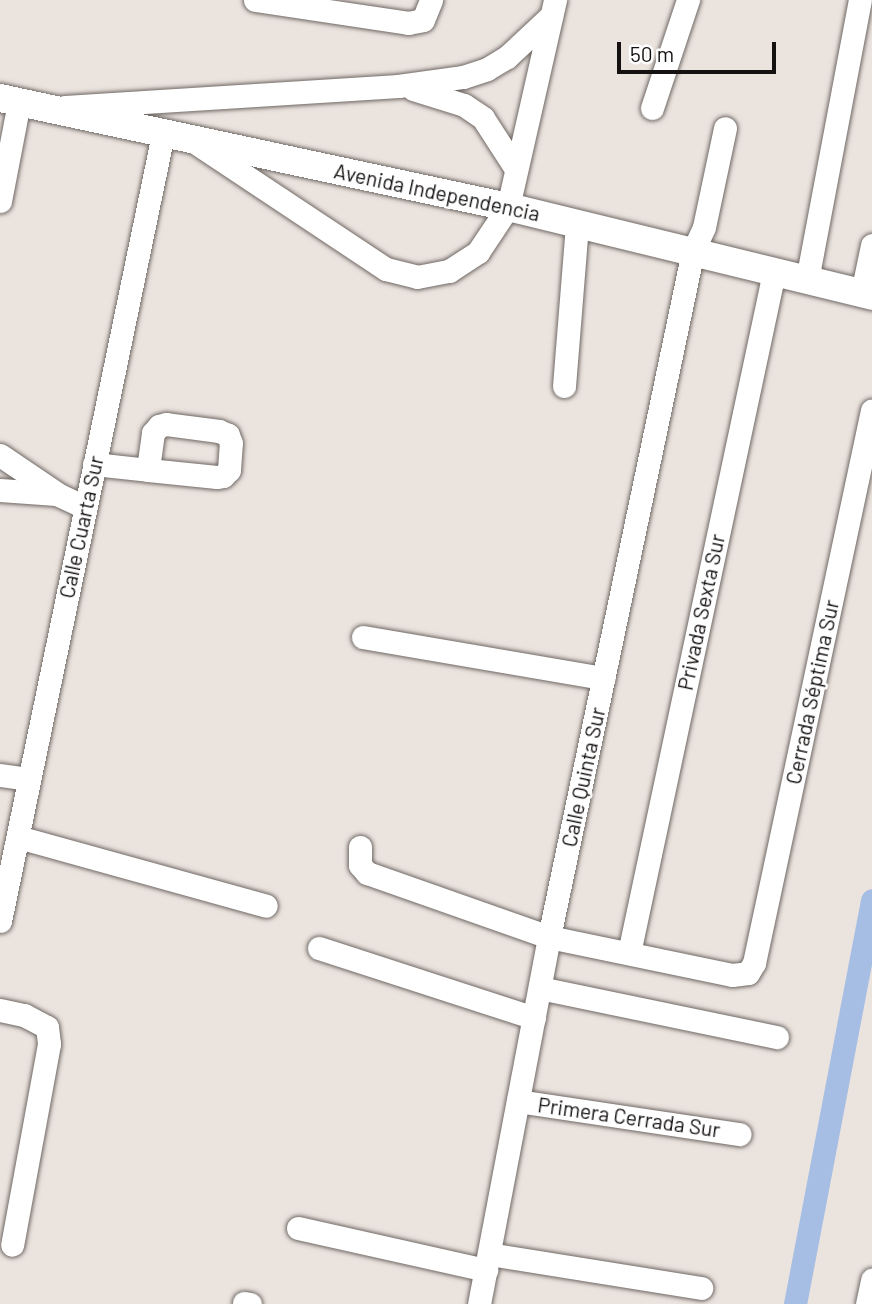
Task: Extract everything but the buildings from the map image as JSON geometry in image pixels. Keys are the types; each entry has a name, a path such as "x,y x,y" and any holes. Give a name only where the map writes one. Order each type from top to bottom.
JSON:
{"main road":[{"name":"Avenida Independencia","path":"21,103 509,206 867,295"}],"street":[{"path":"255,0 408,23 422,20 431,0"},
{"path":"652,108 688,0"},
{"path":"807,280 860,0"},
{"path":"0,201 21,103 398,86 463,77 487,69 507,57 553,8"},
{"path":"190,139 386,268 417,277 449,271 478,251 509,206 553,8"},
{"path":"398,86 434,93 483,118 516,169"},
{"name":"Calle Quinta Sur","path":"479,1304 550,937 693,251 704,227 725,128"},
{"name":"Calle Cuarta Sur","path":"0,920 163,134"},
{"path":"564,386 577,223"},
{"path":"867,295 872,245"},
{"name":"Privada Sexta Sur","path":"629,953 774,272"},
{"name":"Cerrada Séptima Sur","path":"629,953 732,975 748,973 757,950 872,410"},
{"path":"0,455 59,495 85,507"},
{"path":"94,464 148,470"},
{"path":"0,490 59,495"},
{"path":"363,637 604,678"},
{"path":"0,775 29,779"},
{"path":"18,837 266,906"},
{"path":"360,846 360,865 367,873 550,937 629,953"},
{"path":"319,948 534,1018"},
{"path":"540,988 778,1037"},
{"path":"0,1010 24,1015 47,1027 50,1044 12,1245"},
{"name":"Primera Cerrada Sur","path":"518,1101 740,1134"},
{"path":"298,1227 487,1262 701,1288"},
{"path":"867,1304 872,1280"}],"waterway":[{"path":"795,1304 872,900"}]}
